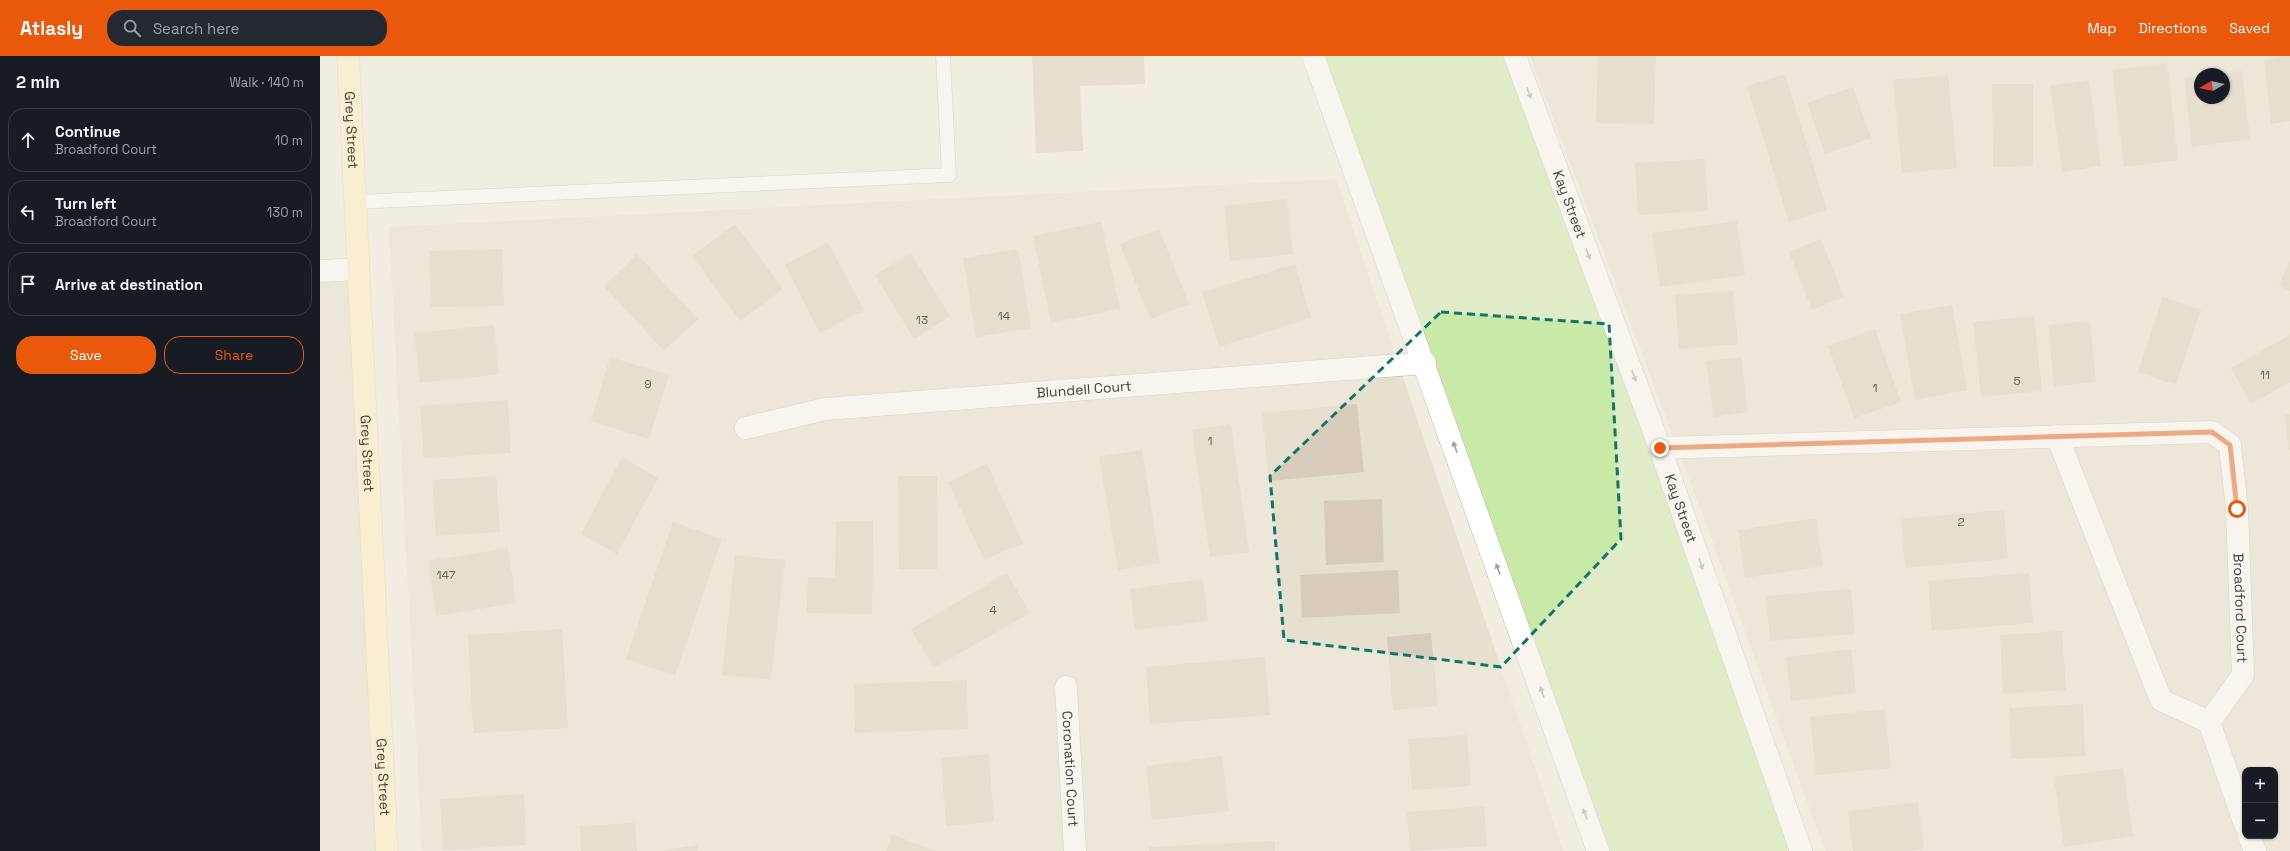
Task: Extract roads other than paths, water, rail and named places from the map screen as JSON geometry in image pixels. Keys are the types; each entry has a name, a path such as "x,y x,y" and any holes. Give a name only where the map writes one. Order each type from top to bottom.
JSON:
{"main road":[{"name":"Grey Street","path":"348,56 387,851"}],"street":[{"path":"1313,56 1425,363 1598,851"},
{"name":"Kay Street","path":"1515,56 1660,448 1801,851"},
{"path":"320,271 358,269"},
{"name":"Blundell Court","path":"746,428 825,409 1425,363"},
{"name":"Broadford Court","path":"1660,448 2212,432 2230,445 2237,509 2243,675 2209,722"},
{"path":"2057,436 2161,700 2209,722 2242,816"},
{"name":"Coronation Court","path":"1066,687 1076,851"},
{"path":"2250,839 2254,851"}],"lane":[{"path":"355,202 949,175 943,56"}]}
